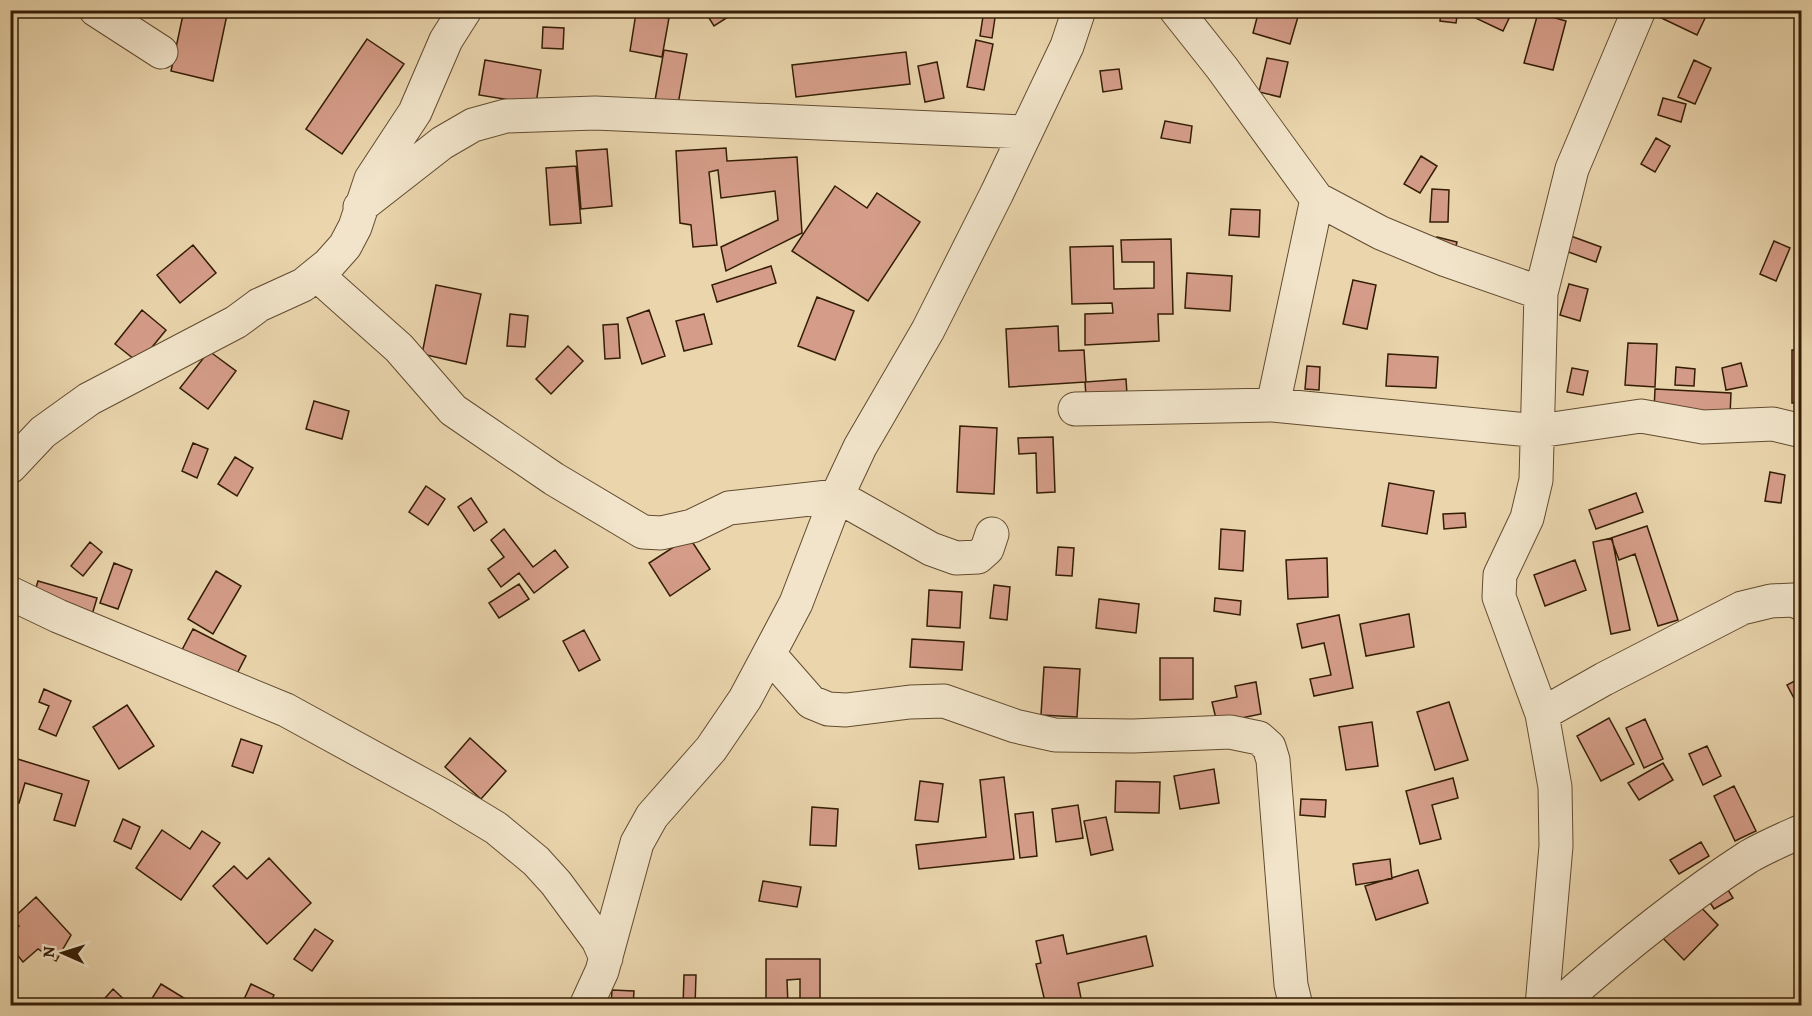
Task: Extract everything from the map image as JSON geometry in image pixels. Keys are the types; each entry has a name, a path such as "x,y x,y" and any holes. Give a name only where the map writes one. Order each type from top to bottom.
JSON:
{"street":[{"path":"96,10 161,52"},
{"path":"10,466 43,432 89,399 208,337 258,305 303,285 317,275 345,246 371,179 415,112 446,40 465,10"},
{"path":"586,1005 606,958 637,843 652,816 711,749 745,699 769,654 796,603 837,496 860,447 928,330 1067,46 1079,10"},
{"path":"1176,10 1222,68 1317,199 1343,215 1403,242 1541,293"},
{"path":"1542,1005 1556,846 1555,788 1542,714 1499,597 1500,575 1527,518 1536,480 1541,293 1572,169 1639,10"},
{"path":"360,207 442,143 473,125 506,116 595,113 1026,132"},
{"path":"1273,405 1317,199"},
{"path":"317,275 399,348 453,410 554,478 643,532 661,533 692,526 729,508 837,496 931,549 956,558 978,557 987,549 992,534"},
{"path":"1075,409 1273,405 1539,431 1641,416 1703,426 1773,424 1802,431"},
{"path":"10,593 58,616 286,710 443,796 496,828 536,861 556,883 598,940 606,958"},
{"path":"1542,714 1604,679 1742,608 1771,601 1793,600 1802,604"},
{"path":"769,654 811,702 828,709 846,710 910,702 944,701 1015,726 1056,735 1133,736 1230,732 1259,738 1269,747 1273,760 1291,985 1296,1005"},
{"path":"1557,1005 1613,956 1684,902 1750,856 1802,831"}],"building":[{"path":"184,10 228,10 213,81 171,71"},
{"path":"704,10 739,10 714,26"},
{"path":"984,10 996,11 992,38 980,36"},
{"path":"1259,10 1300,10 1290,44 1253,33"},
{"path":"1441,10 1458,10 1456,23 1440,21"},
{"path":"1469,10 1513,10 1503,31 1467,14"},
{"path":"1652,10 1706,10 1708,12 1697,35 1651,13"},
{"path":"636,13 669,18 662,57 630,51"},
{"path":"1538,13 1566,21 1553,70 1524,63"},
{"path":"543,27 564,28 563,49 542,48"},
{"path":"367,39 404,64 342,154 306,129"},
{"path":"976,40 993,44 984,90 967,87"},
{"path":"664,50 687,54 677,110 654,106"},
{"path":"906,52 910,84 796,97 792,65"},
{"path":"1267,58 1288,62 1280,97 1259,92"},
{"path":"485,60 541,70 536,104 479,95"},
{"path":"1694,60 1711,68 1695,104 1678,97"},
{"path":"937,62 944,98 925,102 918,66"},
{"path":"1119,69 1122,89 1103,92 1100,71"},
{"path":"1663,98 1686,104 1681,122 1658,115"},
{"path":"1165,121 1192,126 1190,143 1161,138"},
{"path":"1656,138 1670,146 1655,172 1641,164"},
{"path":"726,148 727,161 797,157 802,233 726,271 721,247 778,220 775,191 721,198 718,170 709,172 717,245 693,247 691,225 680,223 676,151"},
{"path":"607,149 612,206 581,209 576,151"},
{"path":"1421,156 1437,166 1420,193 1404,184"},
{"path":"576,166 581,223 550,225 546,168"},
{"path":"835,186 867,208 877,193 920,222 868,301 792,251"},
{"path":"1432,189 1449,190 1448,222 1430,222"},
{"path":"1231,209 1260,210 1259,237 1229,235"},
{"path":"1557,231 1601,247 1596,262 1552,246"},
{"path":"1437,237 1457,242 1453,258 1433,253"},
{"path":"1171,239 1173,314 1158,314 1159,341 1085,345 1085,314 1113,313 1112,303 1072,304 1070,247 1113,246 1114,289 1154,288 1154,262 1122,262 1121,240"},
{"path":"1774,241 1790,248 1776,281 1760,274"},
{"path":"193,245 216,273 180,303 157,275"},
{"path":"771,266 776,283 717,302 712,285"},
{"path":"1187,273 1232,276 1230,311 1185,308"},
{"path":"1353,280 1376,285 1367,329 1343,324"},
{"path":"1569,284 1588,289 1580,321 1560,315"},
{"path":"436,285 481,294 466,364 422,354"},
{"path":"817,297 854,311 835,360 798,346"},
{"path":"142,310 166,330 139,363 115,344"},
{"path":"649,310 665,356 642,364 627,318"},
{"path":"510,314 528,316 525,347 507,346"},
{"path":"704,314 712,344 684,351 676,321"},
{"path":"618,324 620,358 605,359 603,325"},
{"path":"1058,326 1059,351 1084,350 1086,382 1126,379 1128,409 1087,411 1085,382 1009,387 1006,329"},
{"path":"1628,343 1657,344 1655,387 1625,385"},
{"path":"568,346 583,361 551,394 536,379"},
{"path":"1792,350 1802,350 1802,403 1792,403"},
{"path":"209,351 236,371 208,409 180,388"},
{"path":"1388,354 1438,357 1436,388 1386,386"},
{"path":"1741,363 1747,386 1726,390 1722,368"},
{"path":"1307,366 1320,367 1319,390 1305,389"},
{"path":"1676,367 1695,369 1694,386 1675,385"},
{"path":"1572,368 1588,371 1583,395 1567,392"},
{"path":"1655,389 1731,393 1730,415 1654,411"},
{"path":"314,401 349,411 342,439 306,429"},
{"path":"960,426 997,428 994,494 957,492"},
{"path":"1053,437 1055,492 1037,493 1036,453 1019,454 1018,438"},
{"path":"193,443 208,449 197,478 182,471"},
{"path":"235,457 253,468 237,496 218,484"},
{"path":"1770,472 1785,475 1781,503 1765,501"},
{"path":"1389,483 1434,491 1427,534 1382,526"},
{"path":"426,486 445,499 428,525 409,512"},
{"path":"1636,493 1643,512 1596,529 1589,510"},
{"path":"471,498 487,522 474,531 458,507"},
{"path":"1465,513 1466,527 1444,529 1443,514"},
{"path":"1647,526 1678,620 1658,626 1635,554 1619,560 1611,538"},
{"path":"504,529 533,567 555,550 568,567 534,593 519,573 501,587 488,569 504,557 491,540"},
{"path":"1221,529 1245,531 1243,571 1219,569"},
{"path":"689,537 710,569 670,596 649,563"},
{"path":"1612,538 1630,630 1611,634 1593,542"},
{"path":"90,542 102,552 83,576 71,566"},
{"path":"1058,547 1074,548 1072,576 1056,575"},
{"path":"1327,558 1328,597 1288,599 1286,560"},
{"path":"1575,560 1586,590 1545,606 1534,575"},
{"path":"114,563 132,570 118,609 100,603"},
{"path":"216,571 241,586 213,634 188,619"},
{"path":"38,581 97,598 86,635 27,618"},
{"path":"519,584 529,599 499,618 489,603"},
{"path":"994,585 1010,587 1007,620 990,618"},
{"path":"929,590 962,592 960,628 927,626"},
{"path":"1215,598 1241,601 1240,615 1214,611"},
{"path":"1099,599 1139,604 1136,633 1096,628"},
{"path":"1409,614 1414,647 1366,656 1360,624"},
{"path":"1339,615 1353,688 1314,696 1310,679 1331,675 1324,643 1302,648 1297,624"},
{"path":"193,629 246,656 227,693 174,665"},
{"path":"584,630 600,660 579,671 563,641"},
{"path":"912,639 964,642 962,670 910,667"},
{"path":"1160,658 1193,658 1193,699 1160,700"},
{"path":"1044,667 1080,669 1077,717 1041,715"},
{"path":"1802,677 1802,696 1795,700 1787,685"},
{"path":"1256,682 1261,714 1217,723 1212,702 1237,697 1235,686"},
{"path":"44,689 71,701 56,736 39,729 49,706 39,702"},
{"path":"1449,702 1468,760 1435,770 1417,712"},
{"path":"127,705 154,746 119,769 93,727"},
{"path":"1609,718 1634,764 1601,781 1577,736"},
{"path":"1645,719 1663,759 1644,768 1626,728"},
{"path":"1372,722 1378,766 1346,770 1339,727"},
{"path":"470,738 506,771 481,799 445,767"},
{"path":"241,739 262,746 253,773 232,766"},
{"path":"1707,746 1721,776 1703,785 1689,754"},
{"path":"11,757 89,781 75,826 54,820 62,794 25,783 19,803 10,800"},
{"path":"1663,763 1673,780 1639,800 1628,783"},
{"path":"1214,769 1219,803 1180,809 1174,776"},
{"path":"1004,777 1014,859 919,869 916,845 986,837 980,780"},
{"path":"1453,778 1458,798 1432,805 1441,839 1420,844 1406,791"},
{"path":"920,781 943,784 938,822 915,820"},
{"path":"1116,781 1160,782 1159,813 1115,812"},
{"path":"1734,786 1756,831 1735,841 1714,796"},
{"path":"1301,799 1326,800 1325,817 1300,815"},
{"path":"1078,805 1083,838 1056,842 1052,809"},
{"path":"812,807 838,809 836,846 810,845"},
{"path":"1033,812 1037,856 1020,858 1015,814"},
{"path":"1106,817 1113,850 1091,855 1084,821"},
{"path":"123,819 140,827 131,849 114,841"},
{"path":"162,830 190,849 202,831 220,843 181,900 136,868"},
{"path":"1701,842 1709,856 1679,874 1670,860"},
{"path":"269,858 311,903 267,944 213,886 234,866 247,879"},
{"path":"1390,859 1392,879 1356,885 1353,864"},
{"path":"1418,870 1428,903 1376,920 1365,886"},
{"path":"763,881 801,887 797,907 759,901"},
{"path":"1725,885 1733,898 1714,909 1706,896"},
{"path":"36,897 71,935 56,961 38,949 23,962 10,946 10,933 19,926 10,921"},
{"path":"1692,898 1718,925 1684,960 1657,932"},
{"path":"315,929 333,941 312,971 294,959"},
{"path":"1063,935 1067,954 1146,936 1153,966 1078,983 1082,1003 1046,1006 1036,964 1041,963 1036,941"},
{"path":"766,959 820,959 820,1001 800,1001 800,979 787,980 788,1006 766,1006"},
{"path":"684,975 696,975 695,1006 683,1006"},
{"path":"161,984 197,1006 159,1006 151,1000"},
{"path":"251,984 274,995 269,1006 241,1006"},
{"path":"113,989 131,1006 98,1006"},
{"path":"612,990 634,991 633,1006 611,1006"}]}
